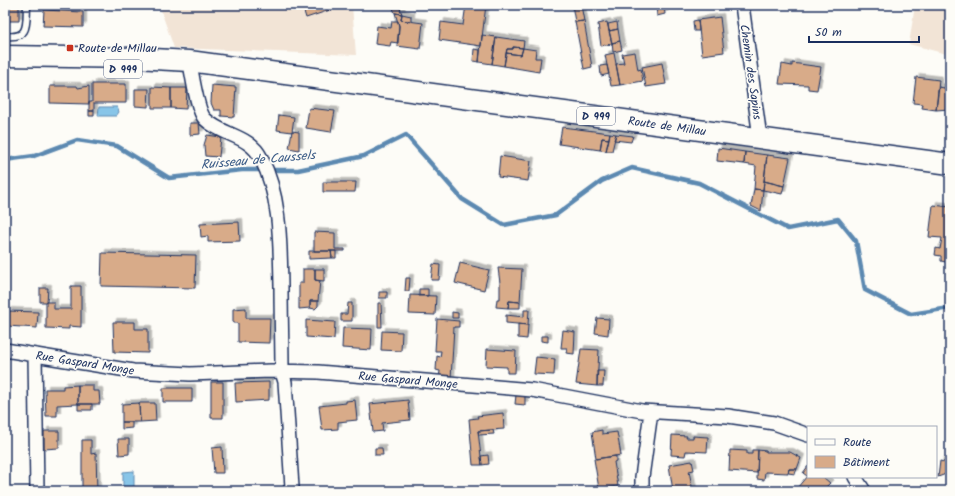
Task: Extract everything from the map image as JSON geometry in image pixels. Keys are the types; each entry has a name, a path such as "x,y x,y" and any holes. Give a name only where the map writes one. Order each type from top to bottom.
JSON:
{"main road":[{"name":"Route de Millau","path":"5,56 189,61 950,164"},
{"name":"Route de Millau","path":"5,69 241,69"}],"street":[{"name":"Chemin des Sapins","path":"742,5 760,138"},
{"path":"191,69 194,90 204,118 218,128 246,140 261,157 270,179 280,236 282,372 285,382 292,487 289,491"},
{"name":"Rue Gaspard Monge","path":"5,350 133,371 190,374 318,372 532,390 582,401 651,412 728,416 774,423 807,435"},
{"path":"35,355 37,491"},
{"path":"642,491 642,477 651,412"},
{"path":"856,478 864,491"}],"lane":[{"path":"5,36 16,38 22,34 26,28 27,5"}],"shaded area":[{"path":"159,5 352,5 356,55 174,48"},
{"path":"915,5 950,5 950,55 909,44"}],"water":[{"path":"99,107 117,107 119,112 116,116 98,116"},
{"path":"134,471 134,491 123,491 123,472"}],"building":[{"path":"5,5 19,5 19,21 5,21"},
{"path":"302,5 332,5 333,9 306,18"},
{"path":"399,5 402,14 395,13 392,6"},
{"path":"466,5 486,5 481,46 439,40 441,22 463,25"},
{"path":"572,5 581,5 584,21 575,22"},
{"path":"656,5 669,5 664,6 665,14 657,16"},
{"path":"948,5 950,5 950,15 947,15"},
{"path":"44,10 83,12 83,27 43,26"},
{"path":"395,13 402,14 401,20 423,23 420,49 397,46 399,26"},
{"path":"402,14 411,16 411,22 401,20"},
{"path":"720,17 724,52 702,55 698,20"},
{"path":"698,20 699,31 694,31 693,21"},
{"path":"392,21 398,21 398,43 391,42 390,46 375,44 377,26 391,28"},
{"path":"584,21 592,67 584,69 575,22"},
{"path":"607,22 612,44 601,46 598,24"},
{"path":"617,22 618,29 609,31 608,24"},
{"path":"618,29 620,41 612,43 609,31"},
{"path":"482,35 496,37 492,64 479,62"},
{"path":"496,37 524,41 523,48 513,47 513,49 507,49 504,66 492,64"},
{"path":"620,41 622,50 613,52 612,43"},
{"path":"513,47 523,48 521,55 506,53 507,49 513,49"},
{"path":"523,48 536,50 535,58 541,58 539,72 504,66 506,53 521,55"},
{"path":"474,49 480,50 479,62 473,61"},
{"path":"635,52 638,70 641,69 643,81 620,85 616,64 624,63 622,54"},
{"path":"614,53 620,85 611,86 605,55"},
{"path":"662,63 666,84 646,87 642,67"},
{"path":"792,63 821,67 817,90 808,89 808,85 779,84 782,64 792,66"},
{"path":"607,65 609,74 601,76 600,66"},
{"path":"916,77 939,80 936,110 922,108 923,104 913,103"},
{"path":"92,84 126,84 126,103 94,103 94,111 89,111 89,102 92,102"},
{"path":"212,85 236,87 234,117 221,116 221,110 214,110 211,103"},
{"path":"50,86 77,86 78,88 89,86 89,104 50,103"},
{"path":"152,87 171,88 171,108 152,108"},
{"path":"939,87 950,89 950,109 936,110"},
{"path":"171,88 187,88 186,109 171,108"},
{"path":"135,89 149,89 148,107 135,106"},
{"path":"309,108 335,111 331,132 306,128"},
{"path":"89,111 94,111 94,116 89,116"},
{"path":"279,115 294,117 292,132 277,130"},
{"path":"190,123 199,123 200,134 190,135"},
{"path":"562,127 610,133 609,139 602,138 600,150 559,144"},
{"path":"292,131 299,132 299,150 289,148"},
{"path":"610,133 616,134 612,151 606,151"},
{"path":"616,134 633,136 631,142 614,140"},
{"path":"207,135 221,137 219,157 205,156 204,145"},
{"path":"602,138 609,139 606,151 600,150"},
{"path":"718,148 745,152 744,164 717,161"},
{"path":"745,152 767,155 763,190 754,189 756,166 744,164"},
{"path":"767,155 790,158 784,186 764,181"},
{"path":"500,156 531,161 528,181 498,177"},
{"path":"764,181 784,186 782,194 763,190"},
{"path":"323,182 356,182 355,192 323,192"},
{"path":"754,189 763,190 761,211 751,206"},
{"path":"933,205 950,207 950,263 941,261 941,256 935,255 936,248 940,249 942,238 929,237"},
{"path":"239,222 240,241 208,242 208,236 201,237 200,224"},
{"path":"314,232 335,233 335,249 345,249 345,251 314,251"},
{"path":"309,251 331,251 332,258 309,259"},
{"path":"331,251 336,251 336,258 332,258"},
{"path":"102,253 196,255 195,288 101,286"},
{"path":"460,263 489,270 484,290 455,283"},
{"path":"433,264 440,265 439,280 431,280"},
{"path":"498,268 522,269 520,302 509,301 508,308 496,307 497,299 500,299"},
{"path":"303,269 315,269 315,280 320,281 318,301 310,301 310,308 299,309 299,283 303,283"},
{"path":"315,269 324,269 324,281 315,280"},
{"path":"406,278 410,278 409,291 405,291"},
{"path":"71,286 81,286 81,327 69,326 69,329 46,328 46,302 54,302 54,309 71,309"},
{"path":"40,288 48,288 47,302 40,302"},
{"path":"419,289 428,289 428,296 419,296"},
{"path":"379,292 387,292 387,298 379,298"},
{"path":"410,295 436,296 435,315 409,314"},
{"path":"310,301 318,301 318,306 315,309 310,308"},
{"path":"509,301 520,302 520,308 508,308"},
{"path":"348,303 352,303 352,321 341,321 341,314 347,314"},
{"path":"378,303 381,303 382,327 378,327"},
{"path":"246,308 246,318 270,318 269,343 238,342 238,323 233,323 233,309"},
{"path":"524,310 529,310 528,325 506,323 506,315 524,317"},
{"path":"8,311 38,312 37,328 7,326"},
{"path":"452,312 458,313 458,318 452,318"},
{"path":"597,318 609,319 608,335 595,333"},
{"path":"437,319 459,321 459,327 454,327 451,379 439,378 440,371 436,370 437,356 440,357 441,351 435,351"},
{"path":"306,320 335,322 334,339 306,337"},
{"path":"113,322 135,322 135,329 148,329 148,353 114,352"},
{"path":"518,324 528,325 527,339 518,338"},
{"path":"343,328 372,329 371,350 342,348"},
{"path":"563,330 575,332 574,354 566,353 567,348 561,348"},
{"path":"382,331 402,332 401,351 381,350"},
{"path":"541,336 548,336 548,342 541,341"},
{"path":"487,349 516,351 515,373 507,373 507,367 486,366"},
{"path":"581,349 599,350 597,386 576,384"},
{"path":"536,357 555,359 554,375 534,374"},
{"path":"597,371 604,371 603,386 597,386"},
{"path":"211,382 223,382 223,418 211,418"},
{"path":"269,382 269,400 236,402 235,383"},
{"path":"78,385 93,385 93,391 99,391 100,404 78,404"},
{"path":"78,385 78,404 57,405 57,416 46,416 45,389 63,389 63,386"},
{"path":"163,388 192,388 192,402 163,402"},
{"path":"516,395 525,396 525,405 515,404"},
{"path":"355,400 357,420 338,422 338,429 322,430 319,406 346,403 346,401"},
{"path":"408,400 410,420 382,423 383,431 373,432 370,404"},
{"path":"139,403 155,403 156,421 140,422"},
{"path":"139,403 140,422 122,422 122,404"},
{"path":"78,404 92,404 92,410 78,410"},
{"path":"503,413 504,429 478,431 482,465 473,465 469,419 478,418 477,416"},
{"path":"122,422 132,422 132,428 122,429"},
{"path":"493,430 494,434 479,435 478,431"},
{"path":"602,430 602,434 617,432 621,455 596,459 592,432"},
{"path":"44,431 59,431 59,448 44,449"},
{"path":"672,435 687,436 686,438 693,438 693,436 708,437 707,452 686,451 685,456 671,455"},
{"path":"118,439 129,439 129,454 119,455"},
{"path":"82,440 91,440 91,454 96,453 97,491 82,491"},
{"path":"222,447 223,473 214,473 212,448"},
{"path":"375,448 382,448 383,455 375,455"},
{"path":"730,450 747,451 747,454 752,454 752,450 758,450 757,473 729,471"},
{"path":"758,450 766,452 790,452 801,458 797,469 789,469 788,473 765,472 764,480 757,479"},
{"path":"488,455 489,464 482,465 481,456"},
{"path":"616,456 616,461 614,462 618,486 599,489 594,459"},
{"path":"692,461 694,470 689,471 693,491 673,491 669,465"},
{"path":"940,461 948,463 946,474 938,477"},
{"path":"807,467 807,476 803,473"},
{"path":"789,469 797,469 795,474 788,473"},
{"path":"807,476 807,478 824,478 830,483 822,491 802,491 797,488"}],"waterway":[{"name":"Ruisseau de Caussels","path":"5,160 34,156 77,140 117,146 169,178 242,170 298,170 364,156 406,135 462,199 504,225 556,215 602,181 632,168 699,183 788,229 838,219 856,241 865,290 911,314 950,308"}],"place":[{"name":"Route de Millau","path":"70,48"}]}
